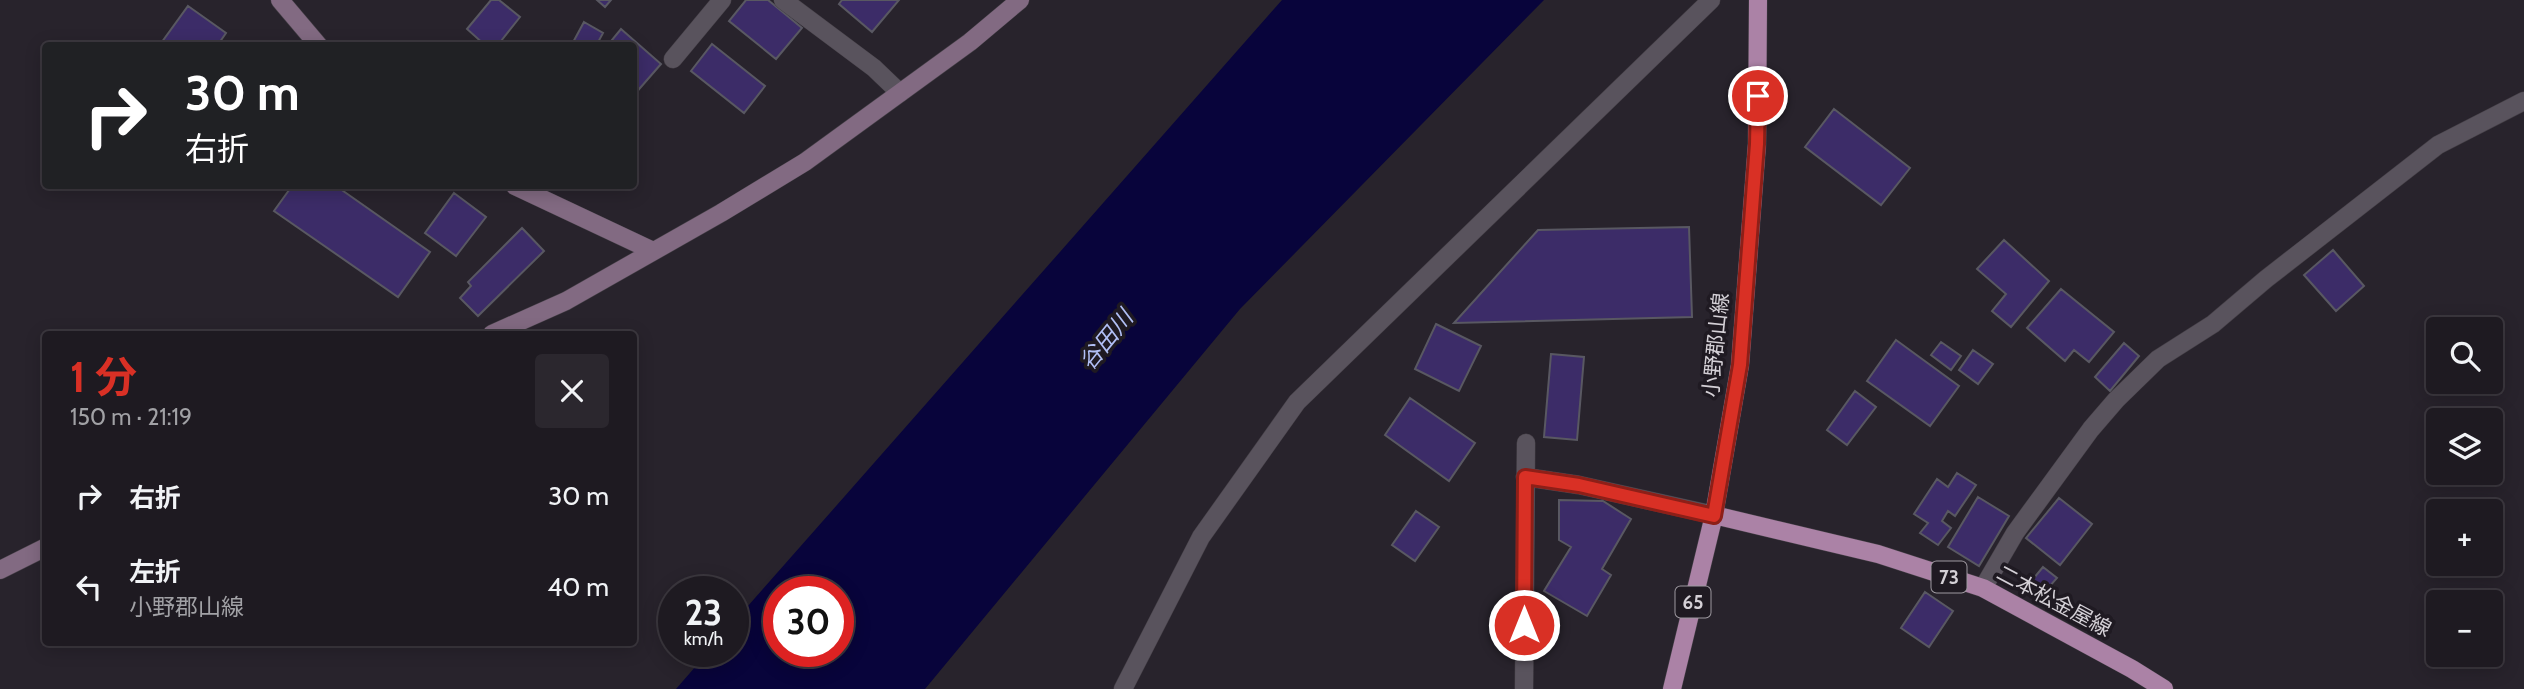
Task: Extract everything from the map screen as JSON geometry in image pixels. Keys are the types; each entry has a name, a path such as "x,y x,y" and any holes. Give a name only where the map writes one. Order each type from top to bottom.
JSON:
{"main road":[{"name":"小野郡山線","path":"1672,689 1714,516 1740,365 1757,144 1758,0"},
{"name":"二本松金屋線","path":"1714,516 1878,554 1983,588 2164,689"}],"street":[{"path":"280,0 316,42"},
{"path":"673,59 722,0"},
{"path":"783,0 874,68 900,93"},
{"path":"499,331 566,301 805,162 970,42 1020,0"},
{"path":"1124,689 1201,537 1297,402 1711,0"},
{"path":"1983,588 2015,533 2091,429 2158,359 2213,324 2266,279 2438,145 2524,101"},
{"path":"521,189 653,251"},
{"path":"1524,689 1526,443"},
{"path":"1525,477 1579,485 1714,516"},
{"path":"0,570 42,549"}],"water":[{"name":"谷田川","path":"1282,0 1544,0 1240,309 925,689 676,689 695,667 749,667 749,605 763,589 763,667 854,667 854,576 774,576"}],"building":[{"path":"491,0 499,0 520,17 500,42 482,42 467,29"},
{"path":"597,0 611,0 605,7"},
{"path":"746,0 768,0 802,28 776,59 729,21"},
{"path":"842,0 899,0 872,32 839,4"},
{"path":"188,6 226,33 220,42 162,42"},
{"path":"584,22 603,33 598,42 573,42"},
{"path":"621,29 636,42 610,42"},
{"path":"637,43 661,64 637,92"},
{"path":"712,44 765,86 744,113 691,71"},
{"path":"1834,109 1910,168 1881,205 1805,147"},
{"path":"290,189 340,189 430,252 398,297 274,211"},
{"path":"454,193 486,217 456,256 425,233"},
{"path":"1689,227 1692,317 1454,323 1538,230"},
{"path":"522,228 544,251 478,316 460,298 471,286 468,282"},
{"path":"2004,240 2049,281 2011,327 1992,311 2006,294 1977,269"},
{"path":"2333,250 2364,286 2336,311 2304,275"},
{"path":"2061,289 2114,332 2089,362 2074,350 2065,361 2027,328"},
{"path":"1436,324 1481,346 1459,391 1415,369"},
{"path":"1896,340 1959,386 1930,426 1867,381"},
{"path":"1941,342 1961,356 1951,370 1931,355"},
{"path":"2124,343 2139,356 2110,391 2095,377"},
{"path":"1973,350 1993,364 1978,384 1959,370"},
{"path":"1551,354 1584,357 1577,440 1544,437"},
{"path":"1855,391 1876,407 1847,445 1827,430"},
{"path":"1410,398 1475,443 1449,481 1385,435"},
{"path":"1957,473 1976,485 1955,516 1948,511 1942,521 1951,528 1938,545 1920,533 1928,523 1914,514 1937,479 1948,487"},
{"path":"1978,497 2009,516 1979,566 1948,547"},
{"path":"2059,498 2092,524 2060,565 2026,538"},
{"path":"1559,500 1603,501 1631,519 1602,569 1611,575 1587,616 1544,591 1571,547 1559,540"},
{"path":"1416,511 1439,527 1415,561 1392,545"},
{"path":"2043,567 2057,578 2042,595 2029,584"},
{"path":"1925,592 1953,611 1929,647 1901,628"}],"route":[{"path":"1524,625 1525,477 1579,485 1714,516 1740,365 1757,144 1758,96"}]}
